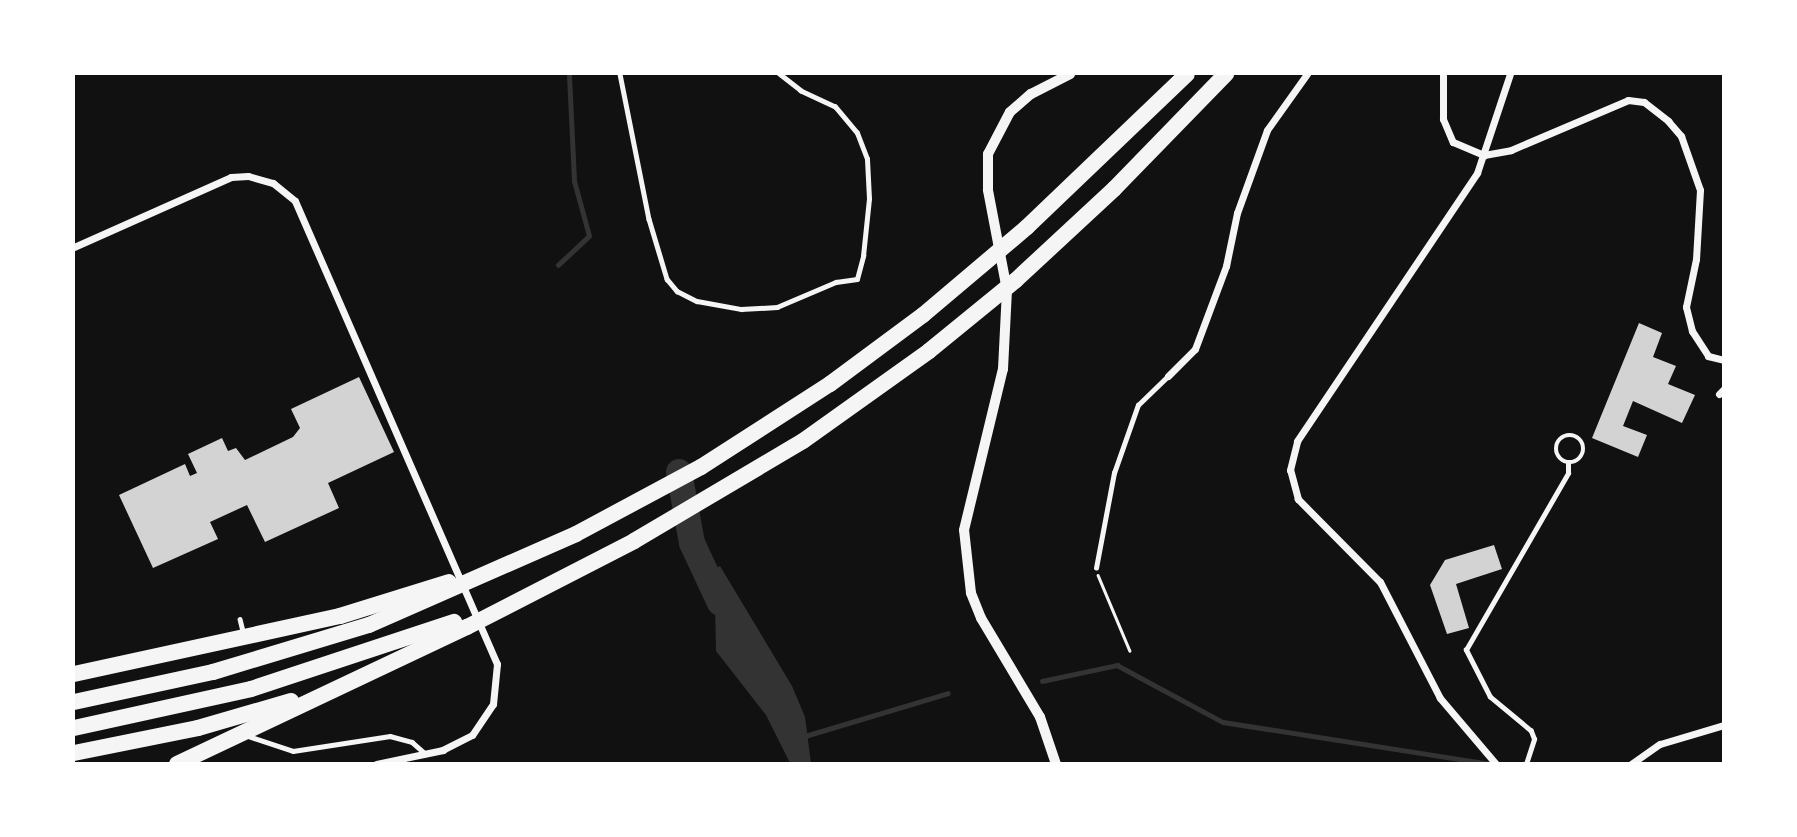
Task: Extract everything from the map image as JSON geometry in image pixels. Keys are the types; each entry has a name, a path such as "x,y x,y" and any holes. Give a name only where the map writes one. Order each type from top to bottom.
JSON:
{"highway":[{"path":"74,702 296,649 576,534 701,467 799,406 923,315 1027,227 1187,74"},
{"path":"177,764 553,581 702,503 814,434 929,351 1044,255 1226,74"},
{"path":"74,674 351,614 450,587"},
{"path":"74,728 251,689 465,623"},
{"path":"74,753 186,730 285,703 465,623"}],"street":[{"path":"1056,764 1040,717 981,618 971,593 964,530 1003,369 1007,290 988,190 988,154 1010,112 1031,94 1070,74"},
{"path":"1168,376 1195,349 1226,266 1237,213 1268,130 1307,74"},
{"path":"1443,74 1443,119 1454,142 1484,155 1511,150 1628,100 1644,102 1668,121 1681,136 1700,190 1696,259 1686,307 1692,331 1708,356 1724,360"},
{"path":"1496,764 1448,710 1391,598 1304,507 1293,490 1290,470 1297,441 1477,173 1510,74"},
{"path":"74,247 231,177 248,176 273,183 295,201 496,656 496,695 484,720 464,741 427,754 376,764"},
{"path":"1631,764 1660,744 1724,724"}],"lane":[{"path":"620,74 649,219 667,279 677,291 697,301 741,309 777,307 836,282 857,279 863,256 868,172 856,133 835,107 801,91 779,74"},
{"path":"1096,568 1114,472 1138,405 1168,376"},
{"path":"1573,435 1582,441 1584,451 1578,460 1568,463 1559,457 1557,447 1563,438 1573,435"},
{"path":"1526,764 1530,757 1531,731 1490,697 1466,650 1568,473 1568,463"},
{"path":"240,619 245,638"},
{"path":"242,733 273,747 293,751 365,737 396,737 427,754"}],"path":[{"path":"1096,568 1130,651"}],"shaded area":[{"path":"720,566 792,686 805,717 811,763 790,763 766,715 716,651 715,606 698,578"}],"building":[{"path":"1639,323 1662,333 1653,357 1676,366 1668,384 1695,395 1682,423 1633,401 1623,426 1647,435 1638,457 1592,438"},
{"path":"359,377 394,452 328,483 339,508 265,542 247,505 210,522 218,539 153,568 119,495 185,464 190,476 197,473 188,454 222,438 228,451 236,448 245,460 293,437 300,428 291,409"},
{"path":"1494,545 1502,569 1456,584 1469,628 1447,634 1430,585 1445,560"}],"waterway":[{"path":"558,265 589,236 574,181 569,74"},
{"path":"679,472 692,543 720,603"},
{"path":"1042,681 1117,665 1223,722 1490,764"},
{"path":"805,736 948,693"}]}
